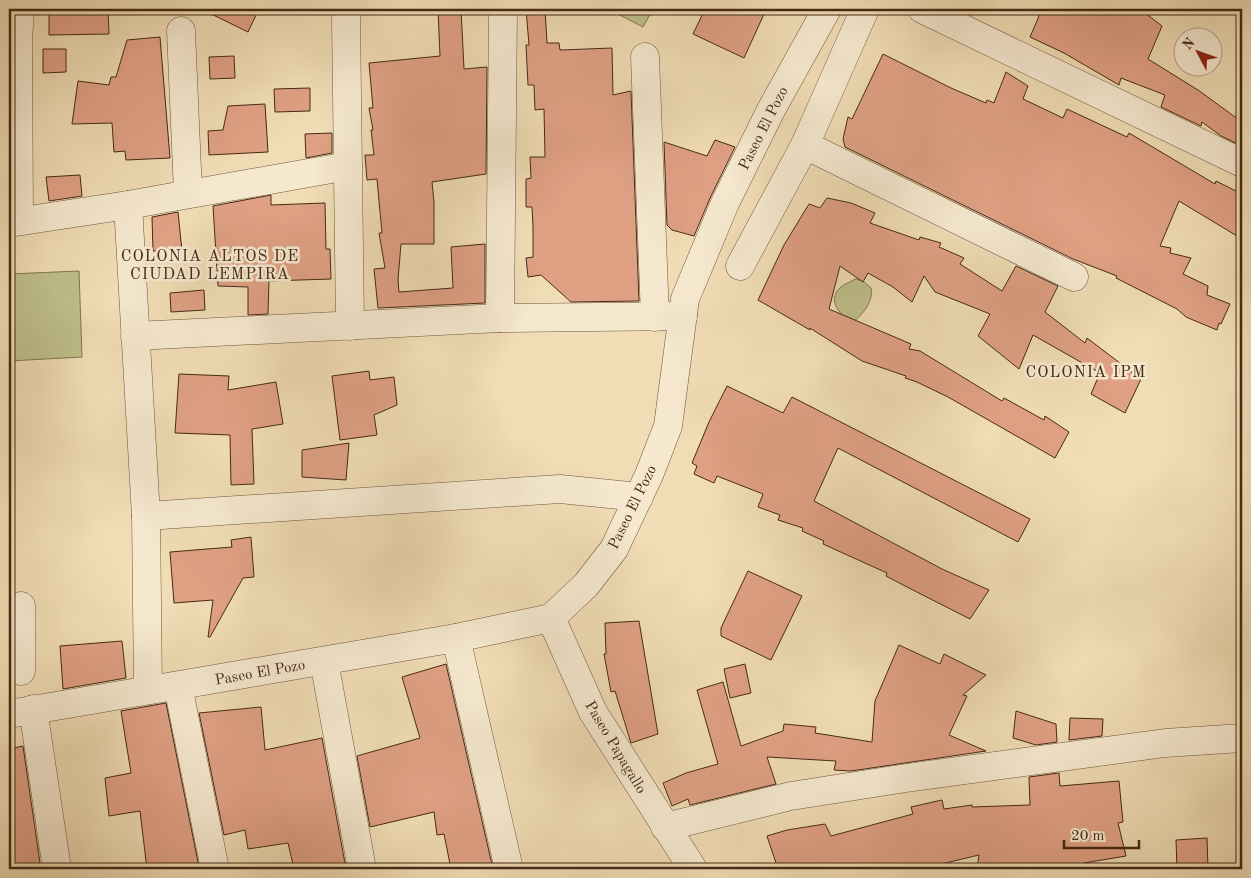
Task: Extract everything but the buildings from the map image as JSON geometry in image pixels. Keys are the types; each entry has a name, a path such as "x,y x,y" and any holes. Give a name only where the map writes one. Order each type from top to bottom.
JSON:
{"street":[{"path":"20,9 14,222 128,205 348,166"},
{"path":"500,318 503,9"},
{"name":"Paseo El Pozo","path":"22,711 456,638 551,618 586,585 614,549 649,475 668,426 685,299 724,204 771,110 827,9"},
{"path":"740,266 805,145 865,9"},
{"path":"922,9 1242,164"},
{"path":"346,17 350,326"},
{"path":"181,31 188,193"},
{"path":"645,57 655,317"},
{"path":"805,145 1074,277"},
{"path":"128,205 146,516 148,690"},
{"path":"135,336 500,318 683,316"},
{"path":"146,516 560,489 638,496"},
{"path":"21,606 15,672 57,869"},
{"name":"Paseo Papagallo","path":"551,618 593,712 693,869"},
{"path":"456,638 509,869"},
{"path":"324,661 362,869"},
{"path":"178,686 215,869"},
{"path":"665,827 791,796 906,778 1165,743 1242,738"}],"green space":[{"path":"608,9 653,9 643,27"},
{"path":"79,271 82,357 9,361 9,274"},
{"path":"855,279 863,281 871,288 872,292 867,306 854,321 840,312 835,302 835,297 841,287"}],"district":[{"name":"COLONIA ALTOS DE CIUDAD LEMPIRA","path":"210,264"},
{"name":"COLONIA IPM","path":"1086,371"}]}
